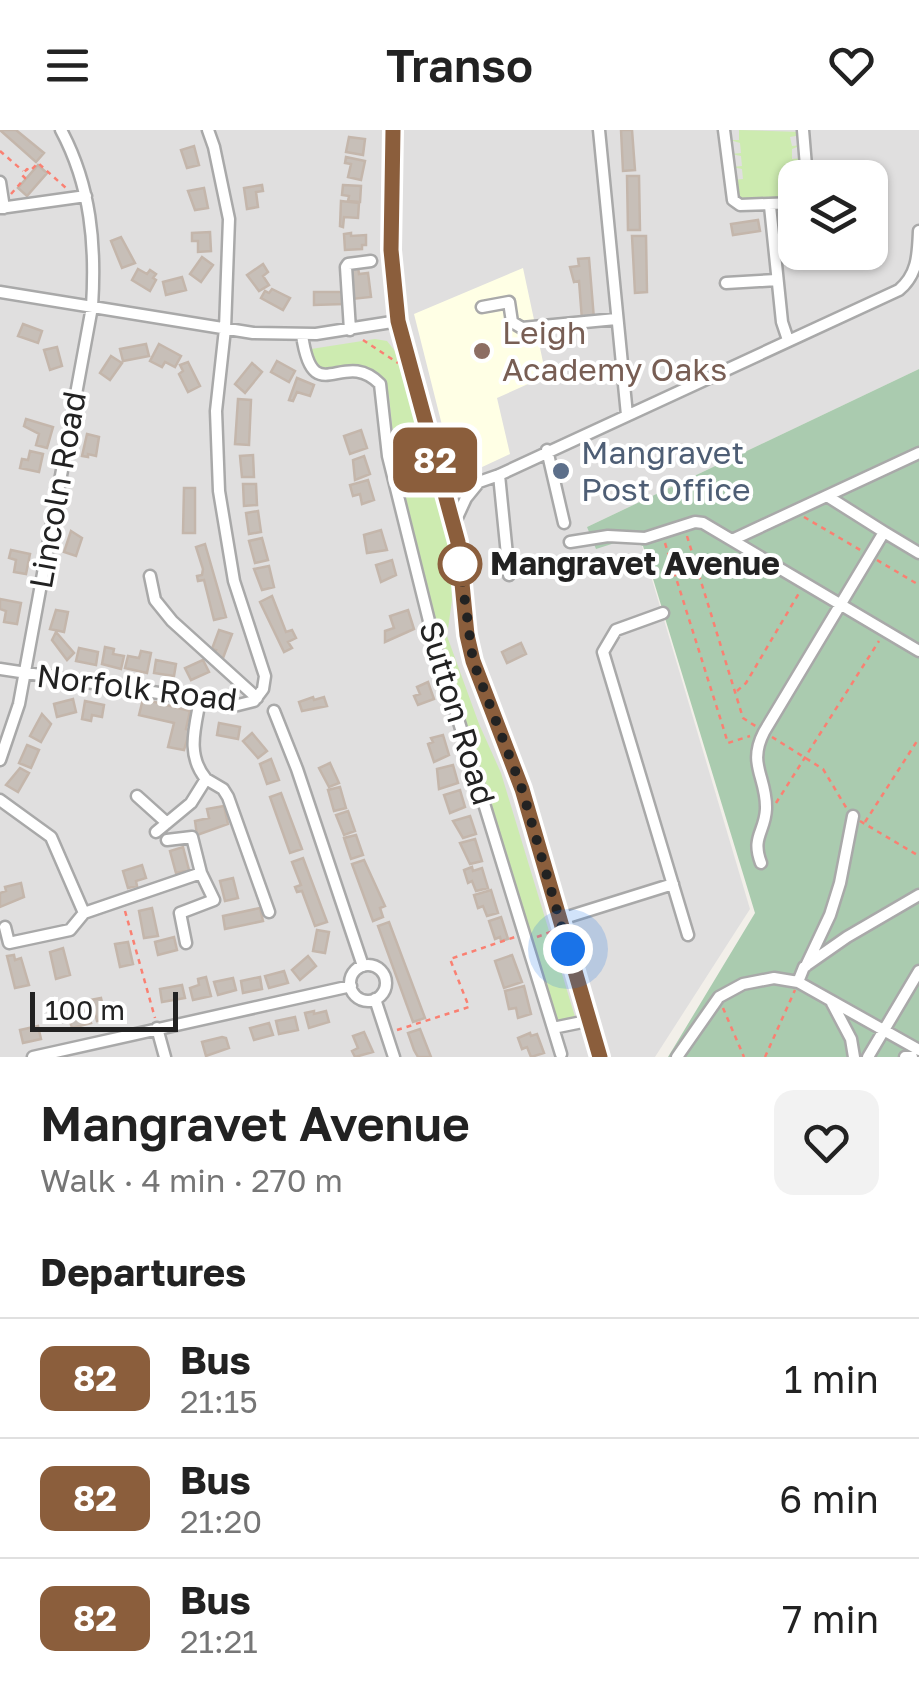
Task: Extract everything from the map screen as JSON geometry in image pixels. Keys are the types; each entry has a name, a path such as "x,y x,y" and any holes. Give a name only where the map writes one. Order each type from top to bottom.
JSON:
{"main road":[{"name":"Sutton Road","path":"395,131 391,250 398,321 454,524 473,661 522,789 600,1057"}],"street":[{"name":"Lincoln Road","path":"0,760 13,729 92,307 94,235 73,153 62,130"},
{"path":"208,130 229,218 225,328"},
{"path":"598,130 627,415"},
{"path":"724,130 733,200 740,205 778,205"},
{"path":"803,130 806,160"},
{"path":"0,182 2,206 82,197"},
{"path":"770,206 782,322 788,340"},
{"path":"454,524 479,482 899,290 916,277 919,231"},
{"path":"350,330 346,267 370,261"},
{"path":"726,283 777,280"},
{"path":"0,292 225,328 302,335 398,321"},
{"path":"482,306 509,302 512,322 522,328 616,319"},
{"name":"Norfolk Road","path":"0,669 200,700 245,704 257,698 265,676 234,581 219,491 216,411 225,328"},
{"name":"Sutton Road","path":"302,335 306,364 312,370 324,374 360,372 376,380 383,392 388,456 434,641 560,1054"},
{"path":"547,450 564,524"},
{"path":"732,540 919,453"},
{"path":"437,468 479,482"},
{"path":"498,475 508,575"},
{"path":"827,496 919,553"},
{"path":"570,542 608,536 645,538 695,522 732,540 919,652"},
{"path":"760,864 756,843 766,802 755,748 884,532"},
{"path":"150,576 155,600 172,621 257,698"},
{"path":"663,613 616,630 604,652 688,935"},
{"path":"200,700 194,762 206,779 223,789 228,797 268,912"},
{"path":"274,711 363,966"},
{"path":"156,832 191,803 206,779"},
{"path":"137,796 167,824"},
{"path":"0,800 51,837 84,913"},
{"path":"798,982 830,915 854,816"},
{"path":"166,840 192,837 214,900 180,913 186,943"},
{"path":"5,927 9,943 70,930 84,913 200,866"},
{"path":"562,924 672,884"},
{"path":"806,966 919,895"},
{"path":"363,966 376,967 385,978 384,989 375,999 358,997 351,986 352,975 363,966"},
{"path":"868,1057 919,971"},
{"path":"677,1057 719,997 759,979 784,978 798,982 919,1050"},
{"path":"33,1057 351,986"},
{"path":"375,999 394,1057"},
{"path":"831,1001 852,1038 854,1057"},
{"path":"553,1028 587,1020"},
{"path":"157,1028 165,1057"}],"path":[{"path":"0,151 24,172"},
{"path":"24,172 38,163 82,197"},
{"path":"2,206 25,178 24,172"},
{"path":"362,340 412,372"},
{"path":"386,436 437,468"},
{"path":"795,511 919,585"},
{"path":"662,532 728,743 764,732"},
{"path":"735,691 746,683 805,583"},
{"path":"762,824 886,632"},
{"path":"864,824 919,738"},
{"path":"910,752 919,758"},
{"path":"122,900 157,1028"},
{"path":"386,1033 469,1008 450,958 562,924"},
{"path":"765,1057 798,982"},
{"path":"719,997 744,1057"}],"shaded area":[{"path":"0,130 919,130 919,369 587,527 642,546 750,909 655,1057 0,1057"},
{"name":"Leigh Academy Oaks","path":"523,268 546,376 497,398 510,454 480,468 448,449 414,314"},
{"path":"919,369 919,1057 668,1057 755,913 643,546 624,540 596,549 587,527"}],"green space":[{"path":"739,130 800,132 801,135 790,137 792,146 802,145 792,149 792,159 803,160 778,160 778,200 744,203 735,192 733,180 743,179 742,169 732,167 742,166 741,156 731,154 741,153 740,143 730,140 739,140"},
{"path":"375,339 387,341 395,351 450,546 452,600 447,636 501,773 576,1020 560,1024 554,1020 436,637 397,474 389,396 383,382 369,370 321,372 308,356 311,349"}],"building":[{"path":"0,130 16,130 44,153 36,162"},
{"path":"621,130 632,130 635,170 623,171"},
{"path":"349,137 365,139 363,155 346,152"},
{"path":"194,146 199,165 187,168 181,150"},
{"path":"346,157 365,161 361,180 348,177 351,164 345,163"},
{"path":"38,165 47,173 27,196 18,188"},
{"path":"627,176 639,176 640,230 628,230"},
{"path":"262,185 263,191 256,192 258,207 247,209 244,188"},
{"path":"343,185 361,186 360,202 348,201 349,196 342,195"},
{"path":"204,188 208,208 195,210 188,191"},
{"path":"341,201 359,203 358,218 344,217 343,227 340,226"},
{"path":"758,220 760,231 733,235 731,224"},
{"path":"210,232 211,251 198,252 198,241 192,241 192,233"},
{"path":"344,234 366,235 362,249 345,250"},
{"path":"632,236 646,236 647,292 635,293"},
{"path":"121,237 135,263 122,268 111,241"},
{"path":"202,257 213,265 201,282 190,274"},
{"path":"589,258 594,319 582,320 579,281 574,282 570,267 579,266 578,259"},
{"path":"263,264 268,272 263,276 269,285 259,291 247,275"},
{"path":"348,267 358,267 359,274 368,273 371,297 352,299"},
{"path":"138,269 156,274 150,291 132,280"},
{"path":"182,277 186,290 166,295 163,282"},
{"path":"272,289 290,298 283,310 261,298"},
{"path":"314,292 343,292 344,304 314,305"},
{"path":"23,324 42,331 38,343 18,336"},
{"path":"146,344 149,356 123,361 120,349"},
{"path":"159,344 181,356 175,367 165,362 162,367 150,361"},
{"path":"57,347 62,366 50,370 44,350"},
{"path":"111,356 122,363 110,380 100,373"},
{"path":"277,361 295,371 289,382 271,372"},
{"path":"188,362 200,386 188,392 179,374 183,371 180,365"},
{"path":"252,363 262,372 245,393 235,384"},
{"path":"297,378 314,385 310,396 297,392 293,401 289,400"},
{"path":"238,399 251,400 249,445 235,444"},
{"path":"26,419 53,427 47,448 36,445 39,434 24,426"},
{"path":"361,430 367,448 350,454 344,436"},
{"path":"87,434 99,437 96,456 82,456"},
{"path":"30,451 43,454 39,472 20,468"},
{"path":"253,455 254,477 242,477 240,456"},
{"path":"364,456 370,474 355,480 353,460"},
{"path":"368,480 374,500 362,504 360,494 353,496 350,485"},
{"path":"243,484 256,484 257,505 244,506"},
{"path":"184,488 195,488 195,533 183,533"},
{"path":"258,511 261,532 249,534 246,513"},
{"path":"381,530 387,550 367,553 364,535"},
{"path":"71,531 82,538 76,556 64,552"},
{"path":"262,538 268,560 255,563 249,541"},
{"path":"205,544 226,617 214,620 204,580 198,581 197,576 202,575 203,569 196,547"},
{"path":"11,550 30,554 26,574 14,572 16,560 9,558"},
{"path":"392,560 396,575 381,582 376,565"},
{"path":"269,566 274,587 262,590 254,569"},
{"path":"272,596 286,632 292,630 296,638 288,642 292,648 284,652 260,602"},
{"path":"0,599 21,603 17,624 4,622 6,611 0,609"},
{"path":"56,610 68,612 64,632 50,629"},
{"path":"408,610 414,629 385,642 385,631 394,628 390,616"},
{"path":"219,630 232,634 223,658 212,649"},
{"path":"56,632 74,653 67,660 52,640"},
{"path":"521,643 526,654 507,663 502,652"},
{"path":"105,647 124,656 121,669 102,664"},
{"path":"79,648 98,652 96,665 76,661"},
{"path":"141,651 151,653 147,673 125,668 128,656 139,658"},
{"path":"156,660 176,664 174,676 154,673"},
{"path":"203,660 209,672 191,680 185,668"},
{"path":"428,682 434,699 418,705 414,696 420,694 417,687"},
{"path":"324,697 327,706 302,711 299,702"},
{"path":"73,699 76,712 57,717 54,704"},
{"path":"143,699 190,711 184,750 168,747 174,723 139,715"},
{"path":"85,701 104,705 102,717 82,719"},
{"path":"42,714 51,724 41,742 30,736"},
{"path":"219,723 240,727 238,739 217,735"},
{"path":"252,733 267,751 258,758 243,741"},
{"path":"443,735 449,755 434,762 428,744 433,742 431,738"},
{"path":"27,745 39,750 31,768 19,763"},
{"path":"271,759 279,780 267,784 260,764"},
{"path":"330,763 339,783 329,787 319,768"},
{"path":"453,765 458,783 439,789 437,769"},
{"path":"20,768 29,773 18,792 6,785"},
{"path":"340,787 346,808 334,811 328,790"},
{"path":"460,790 465,807 450,813 444,795"},
{"path":"281,793 302,849 290,853 270,797"},
{"path":"224,806 228,824 197,835 195,821 209,818 207,809"},
{"path":"348,811 355,831 344,835 336,815"},
{"path":"470,816 476,834 463,838 453,821"},
{"path":"356,835 363,855 351,859 344,838"},
{"path":"475,839 482,861 470,864 460,843"},
{"path":"183,847 189,870 176,873 170,851"},
{"path":"303,858 327,922 315,926 302,891 297,892 295,887 301,885 292,862"},
{"path":"364,860 385,906 380,908 383,917 373,921 352,864"},
{"path":"142,865 146,878 128,888 123,871"},
{"path":"472,867 473,871 482,868 488,888 476,891 472,881 468,883 464,870"},
{"path":"233,878 238,898 225,901 220,881"},
{"path":"21,883 24,897 0,907 0,893 6,891 5,887"},
{"path":"491,890 498,913 487,916 483,906 478,908 474,895"},
{"path":"152,908 158,936 144,938 139,911"},
{"path":"260,908 263,921 225,929 223,916"},
{"path":"501,917 508,939 501,941 500,937 495,939 489,921"},
{"path":"389,922 425,1018 413,1022 378,926"},
{"path":"317,930 329,932 325,953 313,951"},
{"path":"174,937 177,950 158,955 155,942"},
{"path":"128,942 133,964 120,967 115,944"},
{"path":"63,948 70,975 56,979 50,952"},
{"path":"14,955 15,960 21,958 29,985 15,988 7,956"},
{"path":"512,955 522,982 504,988 495,961"},
{"path":"308,956 316,966 300,980 292,970"},
{"path":"284,971 288,983 269,988 265,976"},
{"path":"206,977 211,996 193,1000 190,988"},
{"path":"260,977 262,989 243,993 241,981"},
{"path":"233,978 236,990 218,995 214,982"},
{"path":"182,985 185,998 162,1002 160,989"},
{"path":"524,986 531,1014 518,1018 516,1008 509,1009 505,991"},
{"path":"101,998 103,1007 112,1005 115,1018 97,1021 94,1008 87,1009 85,1001"},
{"path":"87,1010 91,1023 72,1028 68,1015"},
{"path":"326,1011 329,1022 309,1028 305,1013"},
{"path":"295,1017 298,1030 279,1034 276,1021"},
{"path":"269,1023 273,1035 254,1040 250,1028"},
{"path":"38,1026 41,1039 23,1043 20,1030"},
{"path":"420,1029 431,1057 418,1057 414,1050 408,1033"},
{"path":"364,1032 373,1052 355,1057 352,1051 358,1048 353,1036"},
{"path":"537,1034 544,1053 531,1057 527,1047 522,1049 518,1038"},
{"path":"222,1037 229,1048 206,1056 202,1042"}],"bus line":[{"name":"82","path":"393,130 391,250 398,321 458,542 467,635 473,661 522,789 600,1057"}],"place":[{"name":"Leigh Academy Oaks","path":"482,351"},
{"name":"Mangravet Post Office","path":"561,471"},
{"name":"Mangravet Avenue","path":"460,564"}],"route":[{"path":"460,564 473,661 522,789 568,949"}]}
